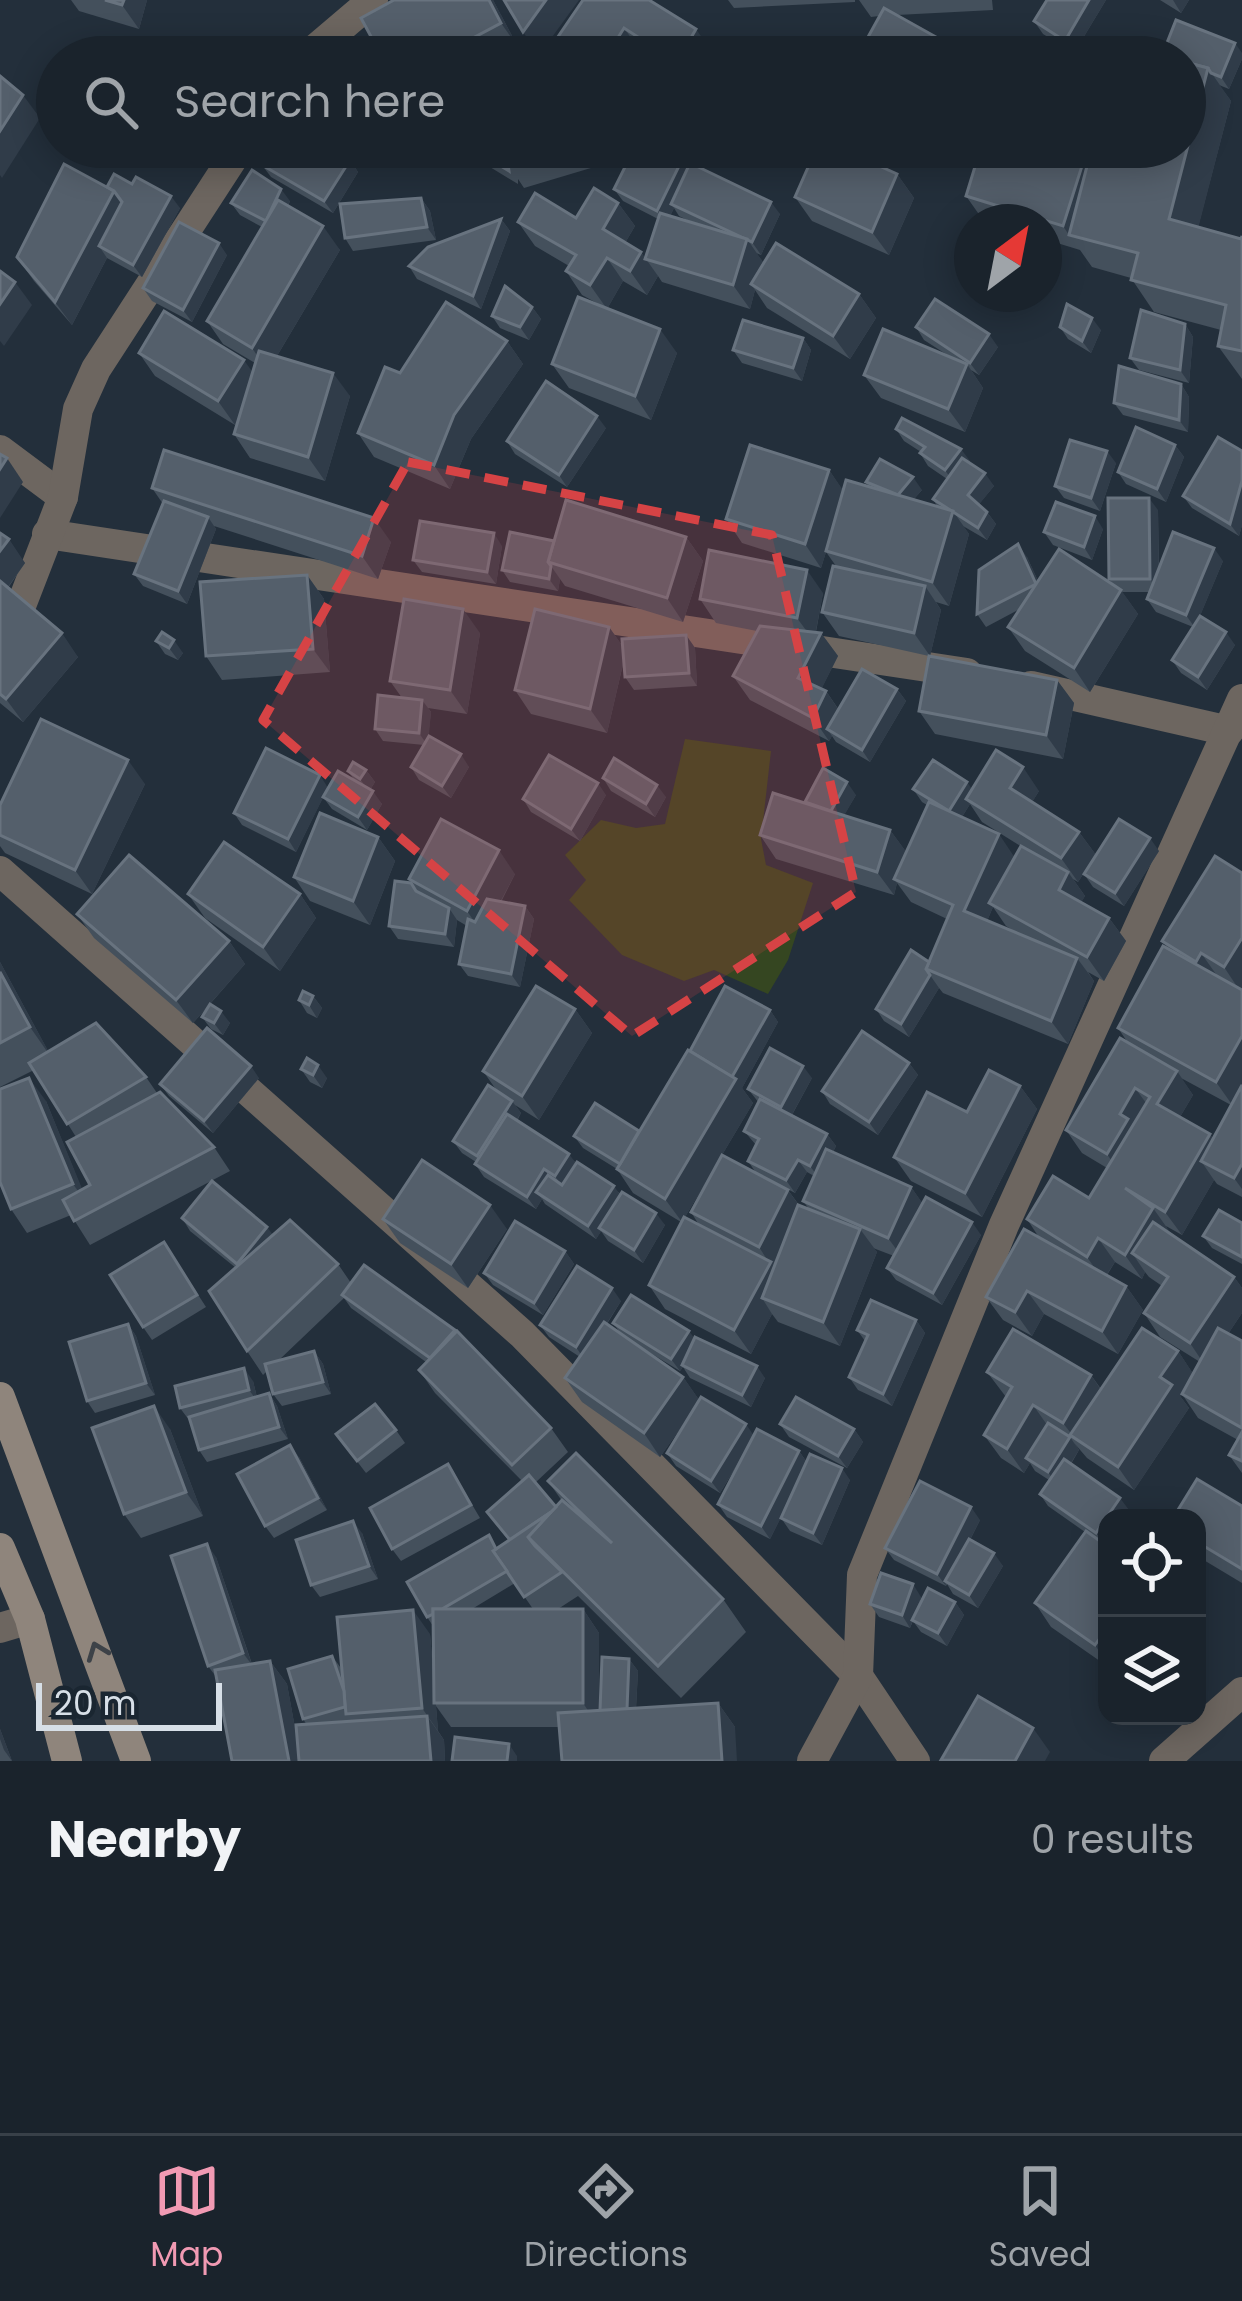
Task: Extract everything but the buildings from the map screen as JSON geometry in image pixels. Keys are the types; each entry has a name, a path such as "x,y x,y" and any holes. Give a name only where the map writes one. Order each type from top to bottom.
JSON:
{"main road":[{"path":"0,1397 136,1761"},
{"path":"0,1548 15,1623 68,1761"}],"street":[{"path":"331,36 373,0"},
{"path":"0,660 63,497 78,409 96,369 226,168"},
{"path":"0,450 63,497"},
{"path":"47,534 981,675 1229,731"},
{"path":"812,1761 858,1676 862,1574 1004,1226 1242,699"},
{"path":"0,871 521,1334 858,1676 915,1761"},
{"path":"1164,1761 1242,1692"}],"highlighted area":[{"path":"408,462 772,535 856,892 632,1036 263,720"}],"green space":[{"path":"685,739 771,751 761,839 766,865 813,883 788,960 768,994 714,970 684,981 622,955 569,900 586,880 565,855 601,820 636,828 665,824"}]}
